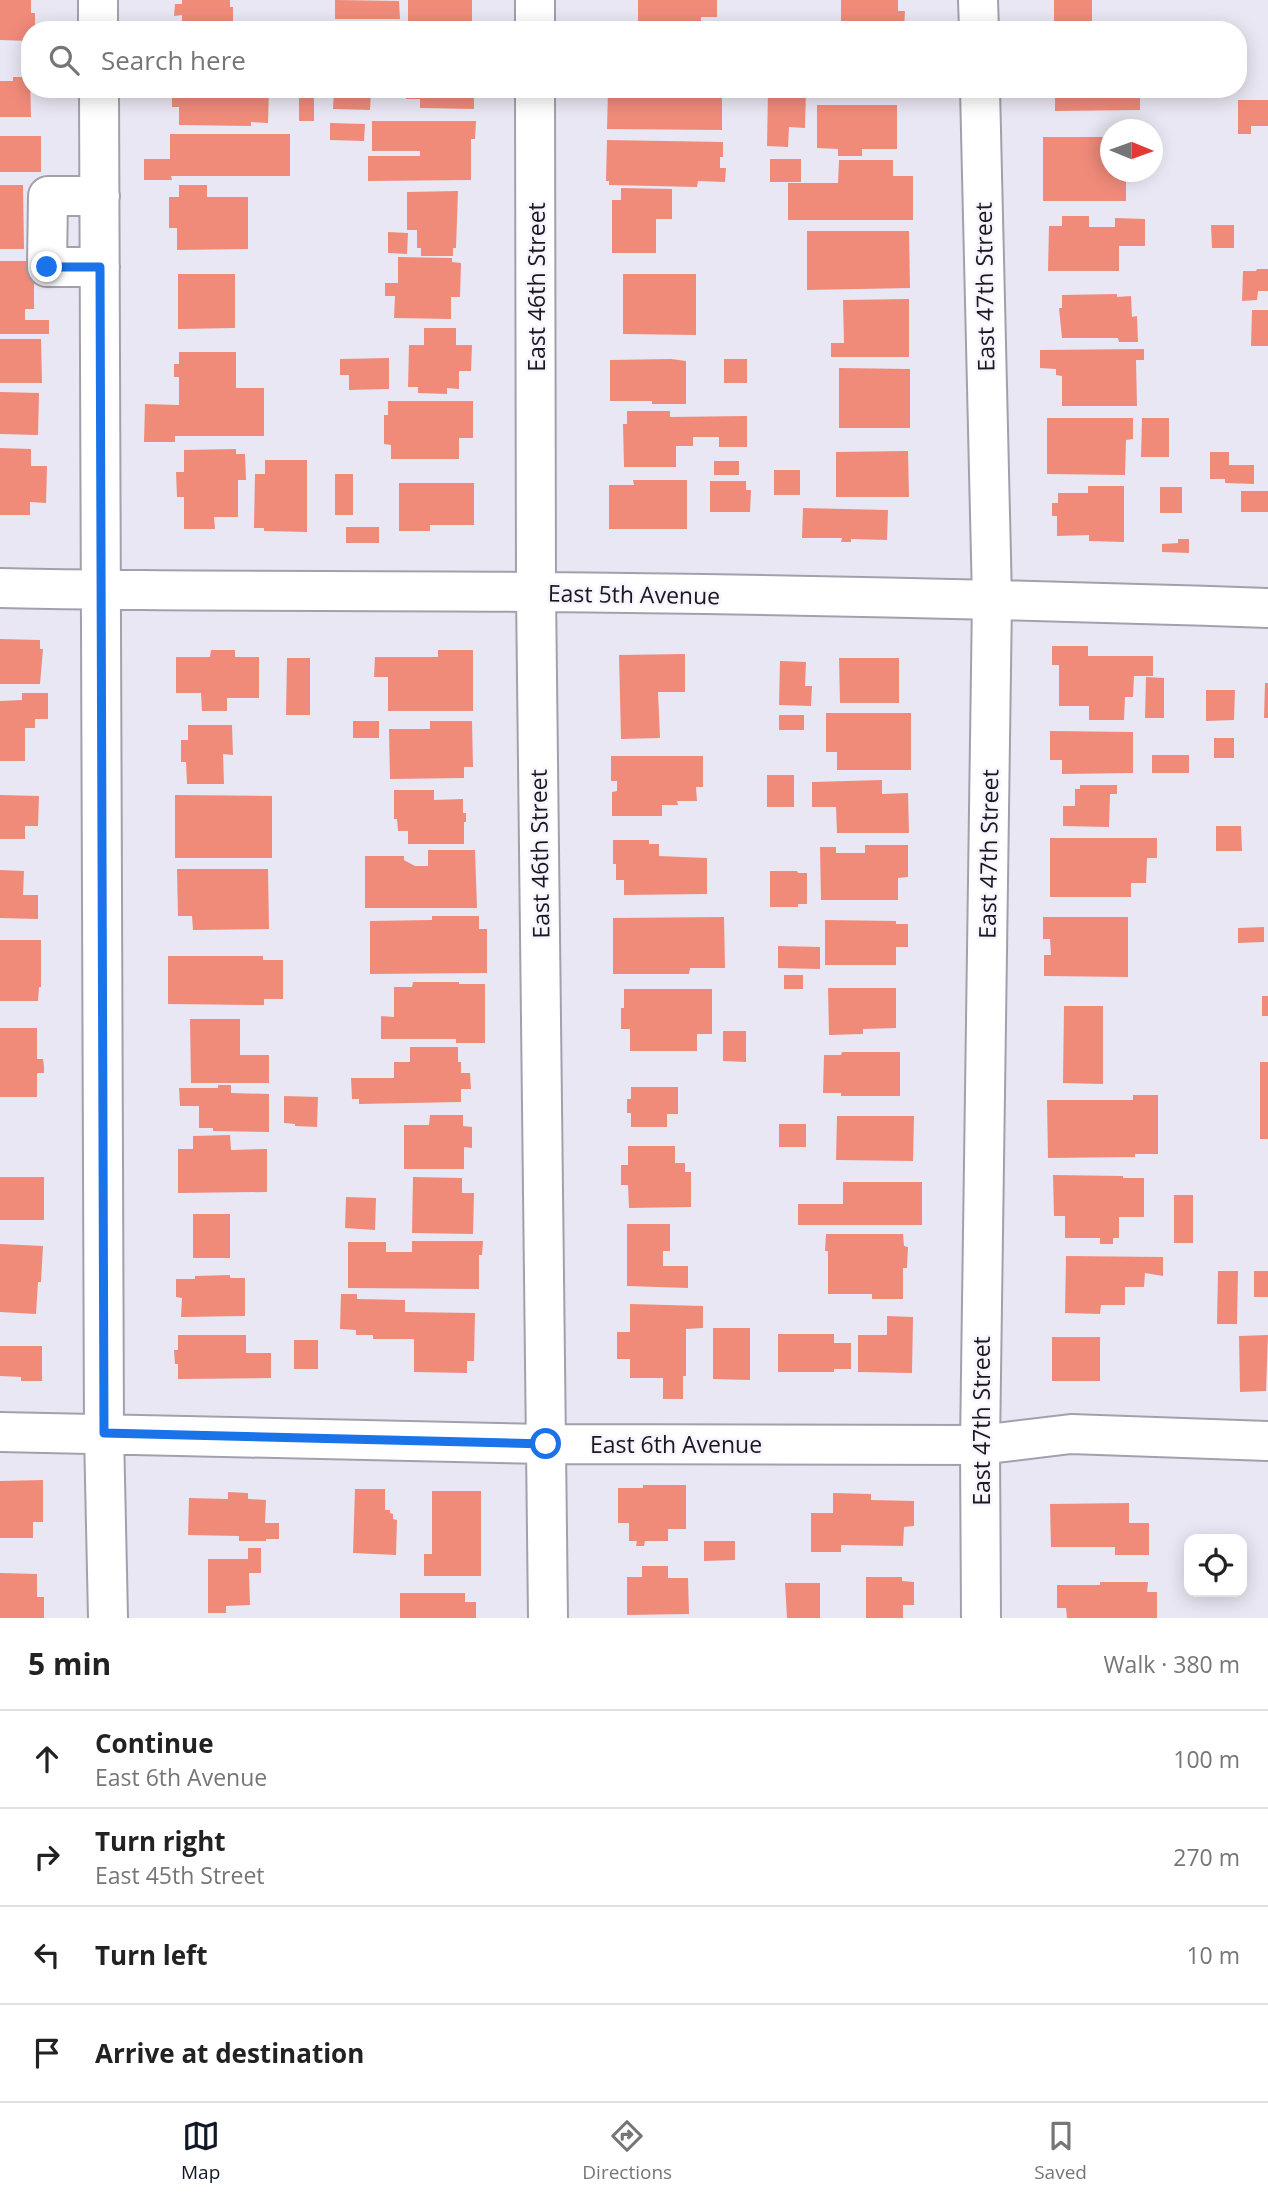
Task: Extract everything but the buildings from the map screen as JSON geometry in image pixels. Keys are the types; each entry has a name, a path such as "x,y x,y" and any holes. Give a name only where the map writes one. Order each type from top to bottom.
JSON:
{"street":[{"path":"98,0 98,21"},
{"path":"535,0 535,21"},
{"path":"978,0 979,21"},
{"path":"99,98 104,1433 108,1618"},
{"name":"East 46th Street","path":"535,98 537,592 548,1618"},
{"name":"East 47th Street","path":"980,98 992,600 980,1445 981,1618"},
{"path":"100,196 48,195 47,267 100,267"},
{"name":"East 5th Avenue","path":"0,588 537,592 1268,608"},
{"name":"East 6th Avenue","path":"0,1432 546,1444 980,1445 1071,1434 1268,1441"}],"route":[{"path":"47,267 100,267 104,1433 546,1444"}]}
